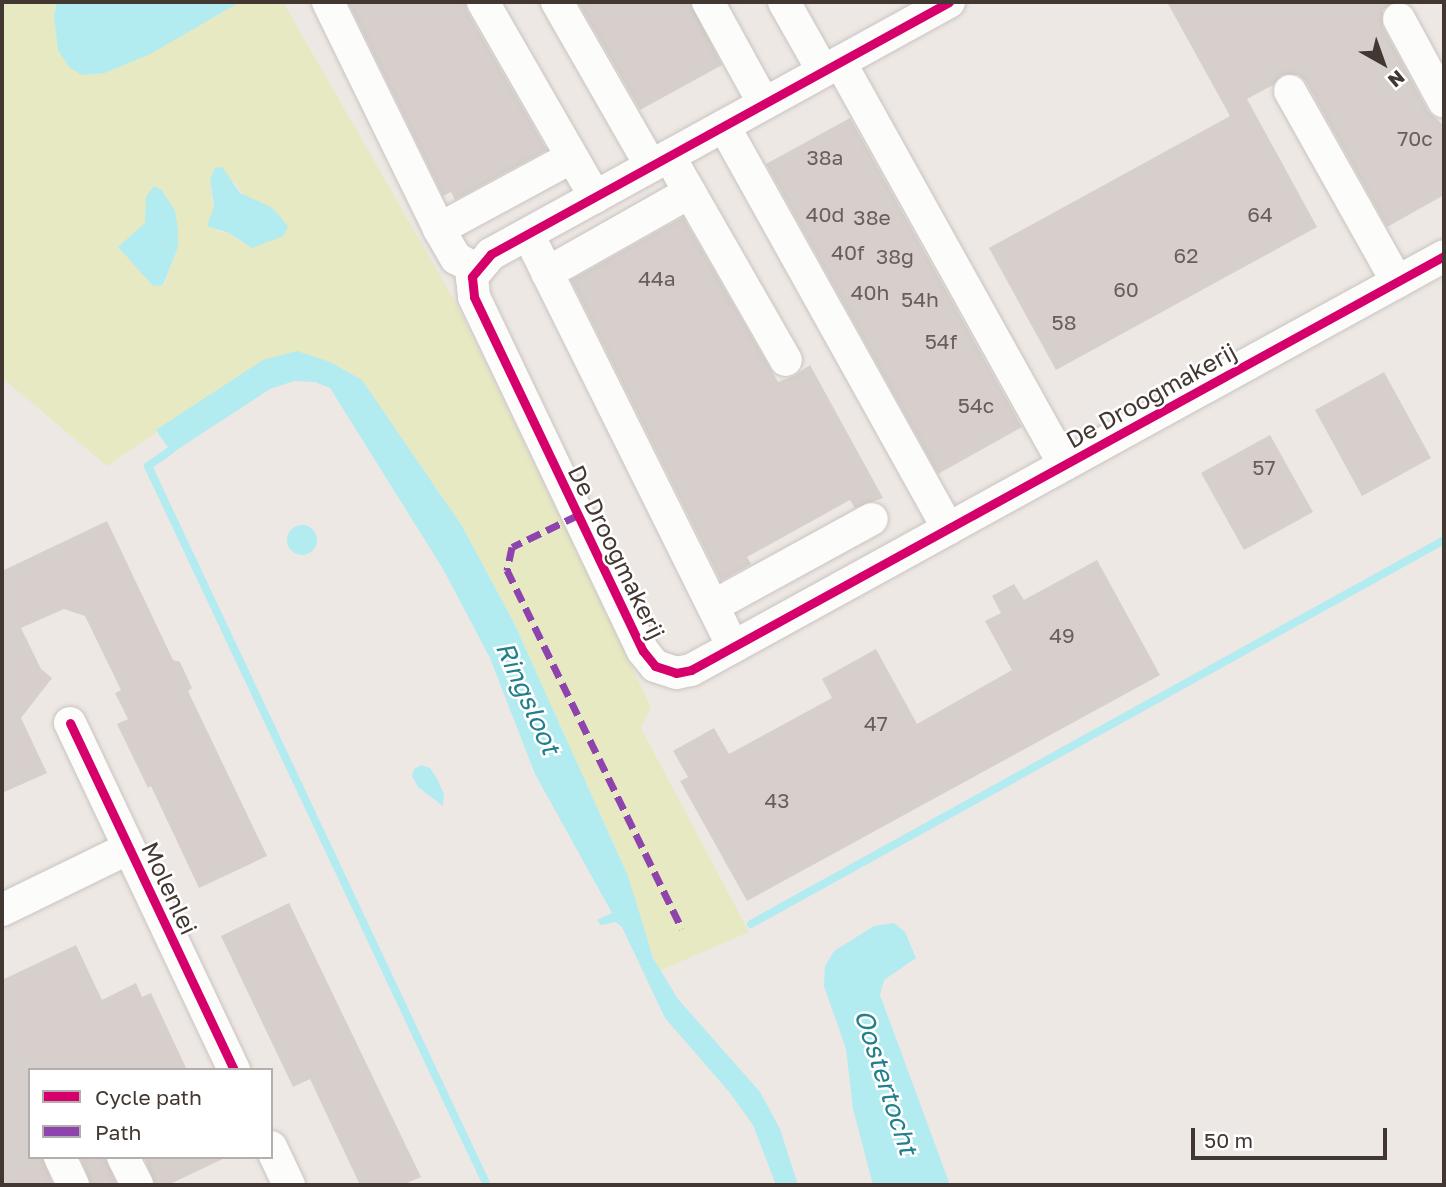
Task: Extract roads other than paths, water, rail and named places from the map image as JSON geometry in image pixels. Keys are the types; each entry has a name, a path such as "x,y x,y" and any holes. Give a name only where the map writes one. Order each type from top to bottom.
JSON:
{"street":[{"path":"328,2 439,229 456,258 476,269 491,254 831,67 938,4"},
{"path":"484,2 595,197"},
{"path":"557,2 660,161 690,192 786,360"},
{"path":"708,2 764,104"},
{"name":"De Droogmakerij","path":"784,2 831,67 1064,465"},
{"path":"1399,19 1444,102"},
{"path":"1290,91 1396,282"},
{"path":"724,126 948,528"},
{"path":"439,229 572,157"},
{"path":"547,273 690,192"},
{"path":"528,234 733,647"},
{"name":"De Droogmakerij","path":"476,269 470,284 474,297 647,659 655,666 676,673 691,670 1444,256"},
{"path":"713,606 872,519"},
{"path":"809,553 831,593"},
{"name":"Molenlei","path":"70,723 233,1068"},
{"name":"Molenlei","path":"2,910 129,848"},
{"path":"273,1152 286,1184"},
{"path":"61,1159 73,1185"},
{"path":"124,1159 137,1185"}],"water":[{"path":"57,2 240,2 152,53 105,73 82,75 69,67 58,50 54,15"},
{"path":"222,167 240,193 271,207 279,215 288,227 283,236 252,248 229,233 207,226 214,206 210,180 215,168"},
{"path":"154,186 161,189 175,211 178,247 163,285 153,286 118,247 145,223 146,197"},
{"name":"Ringsloot","path":"297,351 330,362 362,380 462,526 514,623 628,876 653,958 678,999 760,1092 780,1129 798,1185 776,1185 753,1125 730,1093 665,1018 622,927 616,922 601,925 597,920 612,913 535,774 490,658 443,569 330,388 315,382 294,381 270,389 172,453 156,430 263,360"},
{"path":"302,525 313,529 317,540 313,551 302,555 291,551 287,540 291,529"},
{"path":"421,765 430,768 436,777 444,794 443,806 418,787 412,776 414,769"},
{"name":"Oostertocht","path":"894,923 905,932 916,958 884,980 880,995 950,1185 873,1185 853,1109 846,1049 824,986 825,966 834,951 874,926"}],"waterway":[{"path":"171,450 148,466 487,1185"},
{"path":"751,924 1444,540"}]}
